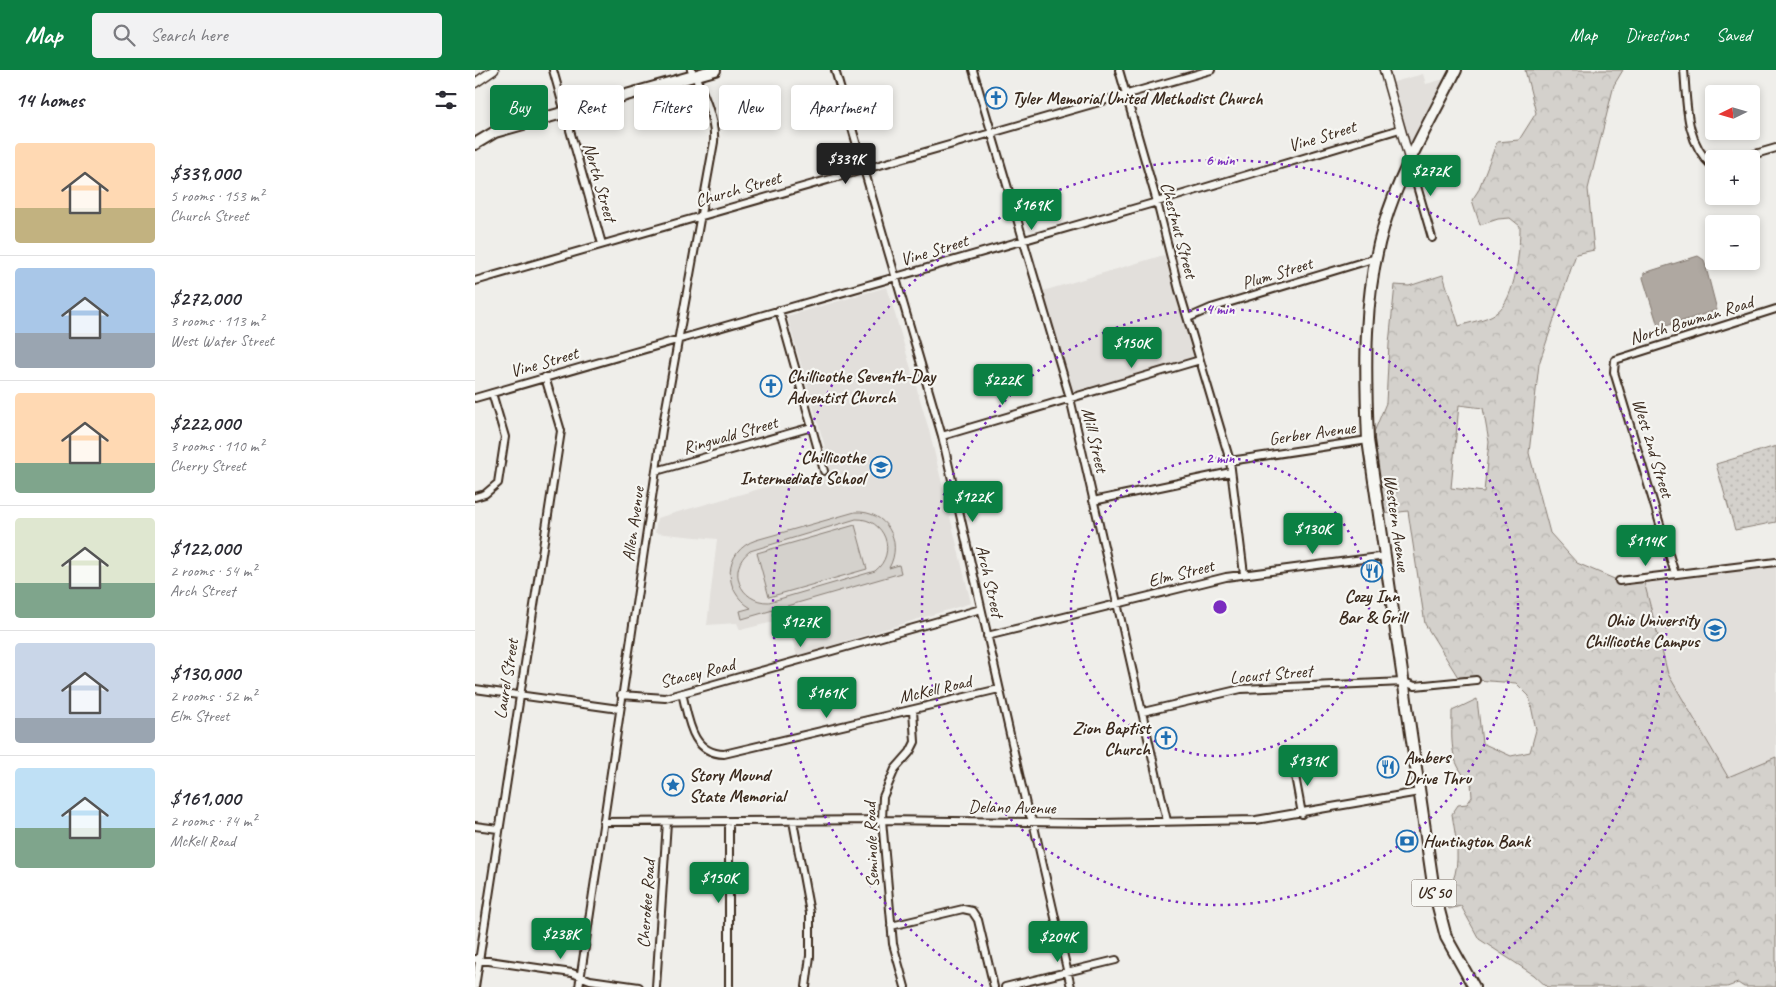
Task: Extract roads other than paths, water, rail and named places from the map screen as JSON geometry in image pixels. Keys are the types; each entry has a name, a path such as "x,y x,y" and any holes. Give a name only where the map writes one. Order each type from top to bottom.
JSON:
{"main road":[{"path":"624,94 693,73 715,70"},
{"name":"Western Avenue","path":"1456,70 1410,162 1384,225 1376,258 1369,293 1367,334 1368,440 1438,914 1446,937 1474,987"},
{"path":"475,144 495,132 558,114"}],"street":[{"path":"475,83 494,70"},
{"name":"North Street","path":"553,70 558,89"},
{"name":"Arch Street","path":"835,70 865,168 941,436 1027,809 1033,822 1071,987"},
{"name":"Mill Street","path":"973,70 1070,398 1167,822"},
{"name":"Chestnut Street","path":"1119,70 1230,461 1244,574"},
{"name":"Church Street","path":"475,281 1211,70"},
{"path":"1384,70 1432,238"},
{"path":"1683,70 1685,105 1691,129 1701,154 1705,158"},
{"name":"Allen Avenue","path":"579,987 621,695 656,471 677,340 715,138 700,85 693,73"},
{"name":"Vine Street","path":"475,398 1157,202 1400,129"},
{"name":"North Street","path":"569,130 602,244"},
{"path":"1760,153 1776,148"},
{"name":"Plum Street","path":"1188,318 1211,308 1376,258"},
{"name":"North Bowman Road","path":"1615,360 1776,309"},
{"path":"779,310 824,470"},
{"path":"941,436 1200,360"},
{"name":"West 2nd Street","path":"1615,360 1614,372 1675,574"},
{"name":"Laurel Street","path":"475,987 477,959 561,431 545,377"},
{"path":"475,497 485,494 497,483 503,450 505,437 492,393"},
{"name":"Ringwald Street","path":"656,471 812,427"},
{"name":"Gerber Avenue","path":"1230,461 1368,440"},
{"path":"1093,501 1231,472"},
{"name":"Elm Street","path":"987,636 1244,574 1386,556"},
{"path":"1619,580 1776,562"},
{"name":"Stacey Road","path":"621,695 652,699 682,694 981,609"},
{"name":"Locust Street","path":"1143,712 1241,689 1404,682 1415,686 1476,680"},
{"path":"475,688 619,709"},
{"name":"McKell Road","path":"682,694 696,740 706,750 724,754 999,689"},
{"name":"Seminole Road","path":"905,987 895,956 882,820 883,797 887,783 915,742 913,710"},
{"path":"1293,765 1302,814"},
{"name":"Delano Avenue","path":"603,822 882,820 1167,822 1256,820 1302,814 1419,792"},
{"path":"793,821 811,913 810,956 806,987"},
{"name":"Cherokee Road","path":"656,987 667,822"},
{"path":"729,822 729,987"},
{"path":"475,826 498,829"},
{"path":"891,926 963,909 971,911 978,920 994,987"},
{"path":"477,959 572,973 590,980 639,987"},
{"path":"1005,987 1117,960"}],"place":[{"name":"Tyler Memorial United Methodist Church","path":"996,98"},
{"name":"Chillicothe Seventh-Day Adventist Church","path":"771,386"},
{"name":"Chillicothe Intermediate School","path":"881,467"},
{"name":"Cozy Inn Bar & Grill","path":"1372,571"},
{"name":"Ohio University Chillicothe Campus","path":"1715,630"},
{"name":"Zion Baptist Church","path":"1166,738"},
{"name":"Ambers Drive Thru","path":"1388,767"},
{"name":"Story Mound State Memorial","path":"673,785"},
{"name":"Huntington Bank","path":"1407,841"}]}
